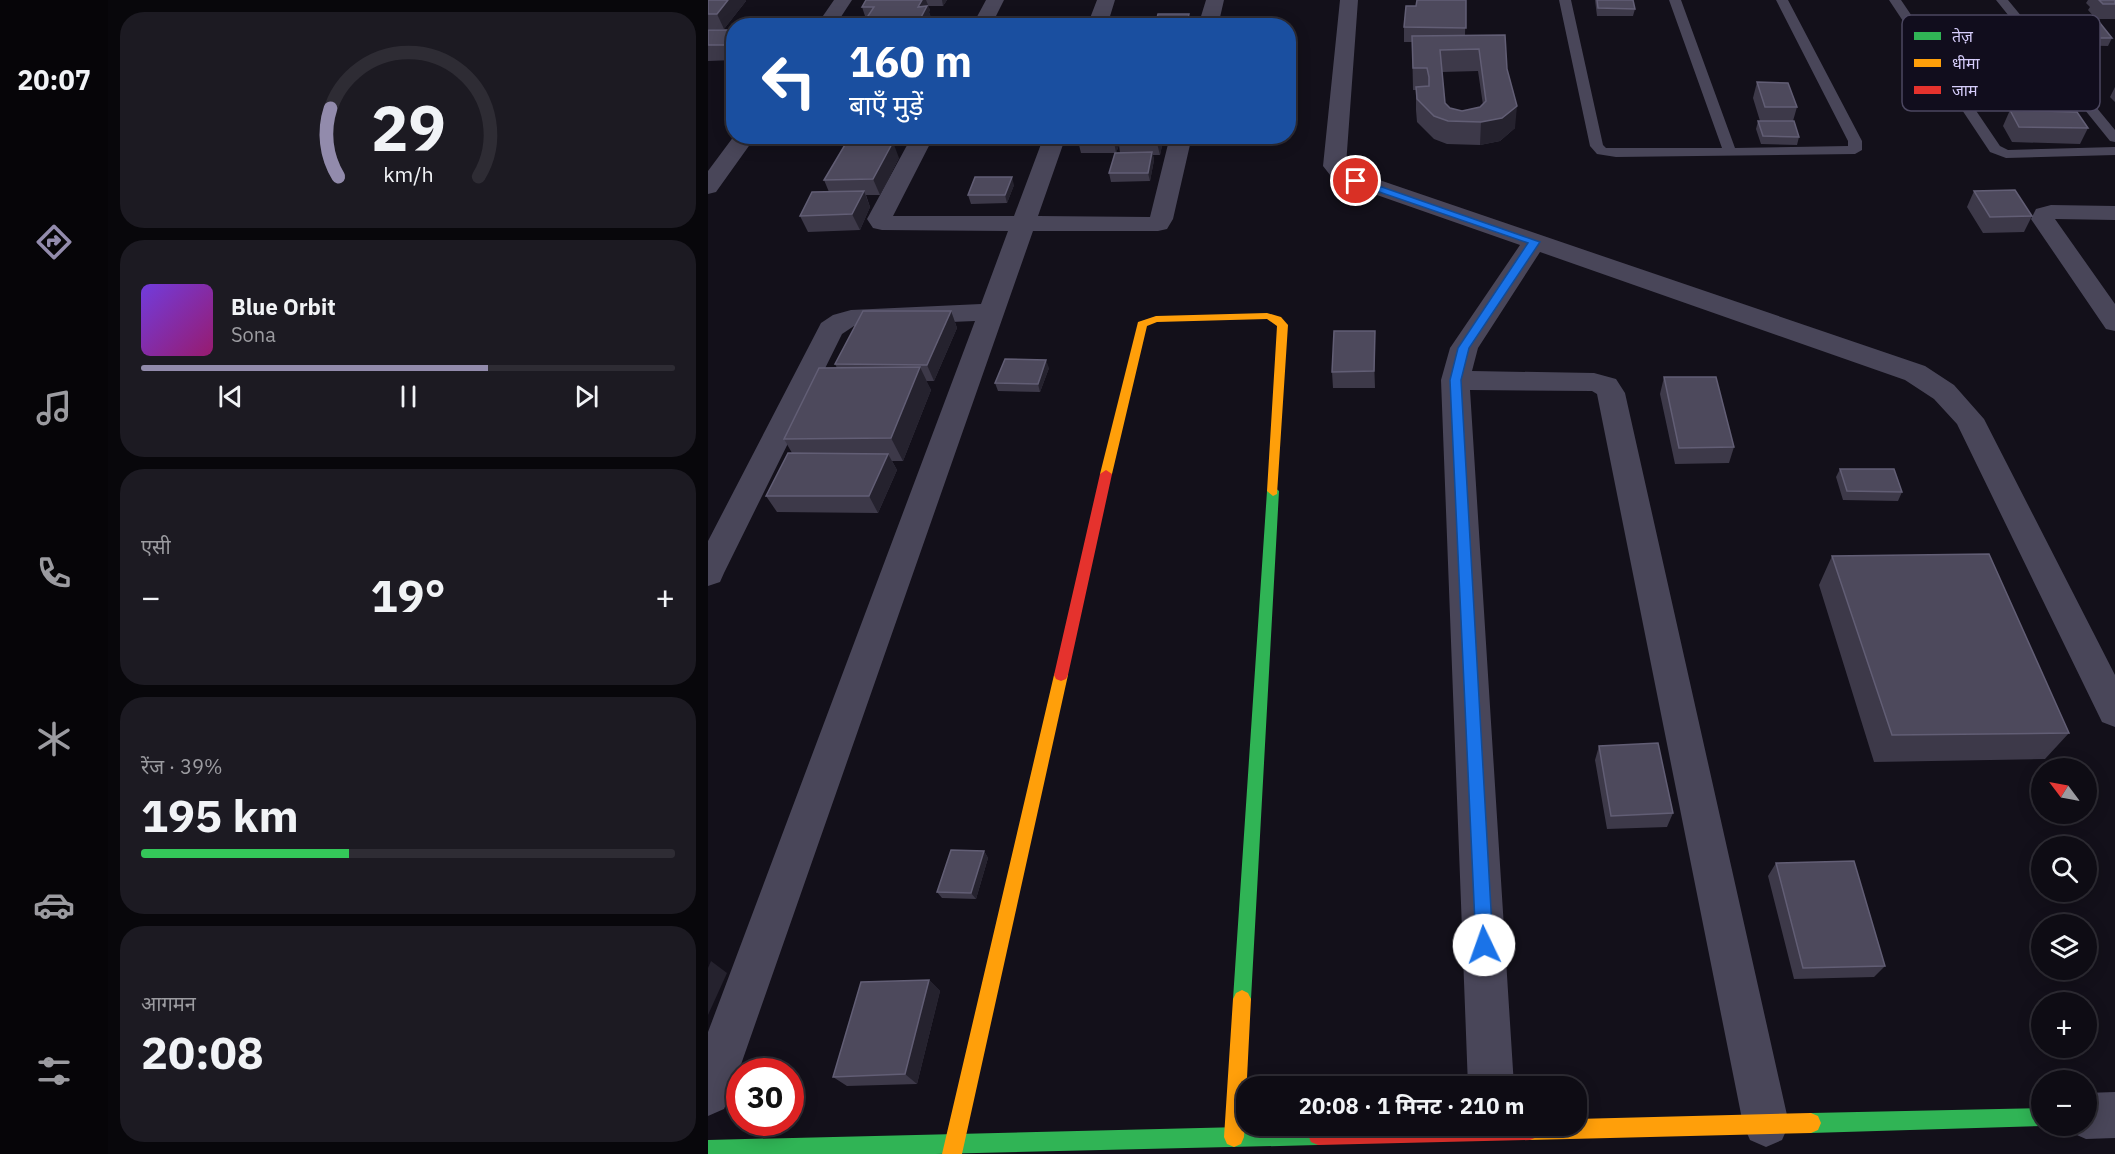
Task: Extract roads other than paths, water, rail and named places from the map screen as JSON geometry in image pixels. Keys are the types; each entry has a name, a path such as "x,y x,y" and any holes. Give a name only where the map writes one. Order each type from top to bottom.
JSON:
{"street":[{"path":"831,18 843,0"},
{"path":"985,18 994,0"},
{"path":"1100,18 1106,0"},
{"path":"1210,18 1215,0"},
{"path":"1349,0 1334,166 1342,175 1915,373 1944,392 1969,419 2110,692"},
{"path":"708,187 739,144"},
{"path":"918,144 879,219 882,223 1158,224 1179,144"},
{"path":"708,1093 1052,144"},
{"path":"2115,213 2051,212 2045,214 2043,219 2115,323"},
{"path":"1490,1076 1455,380 1464,348 1534,242"},
{"path":"708,573 831,329 851,318 991,312"},
{"path":"953,1149 1138,333 1142,324 1156,319 1267,316 1277,319 1283,325 1234,1137"},
{"path":"1455,380 1594,382 1606,386 1611,393 1766,1124"},
{"path":"2097,1116 2115,1115"},
{"path":"1587,1127 2031,1117"},
{"path":"708,1150 953,1149 1263,1136"}],"lane":[{"path":"1565,0 1597,147 1602,151 1616,153 1855,150 1857,146 1782,0"},
{"path":"1675,0 1729,150"},
{"path":"1895,0 1905,15"},
{"path":"2002,0 2014,15"},
{"path":"1969,111 1995,149 2006,154 2115,151"},
{"path":"2093,111 2115,138"}]}
